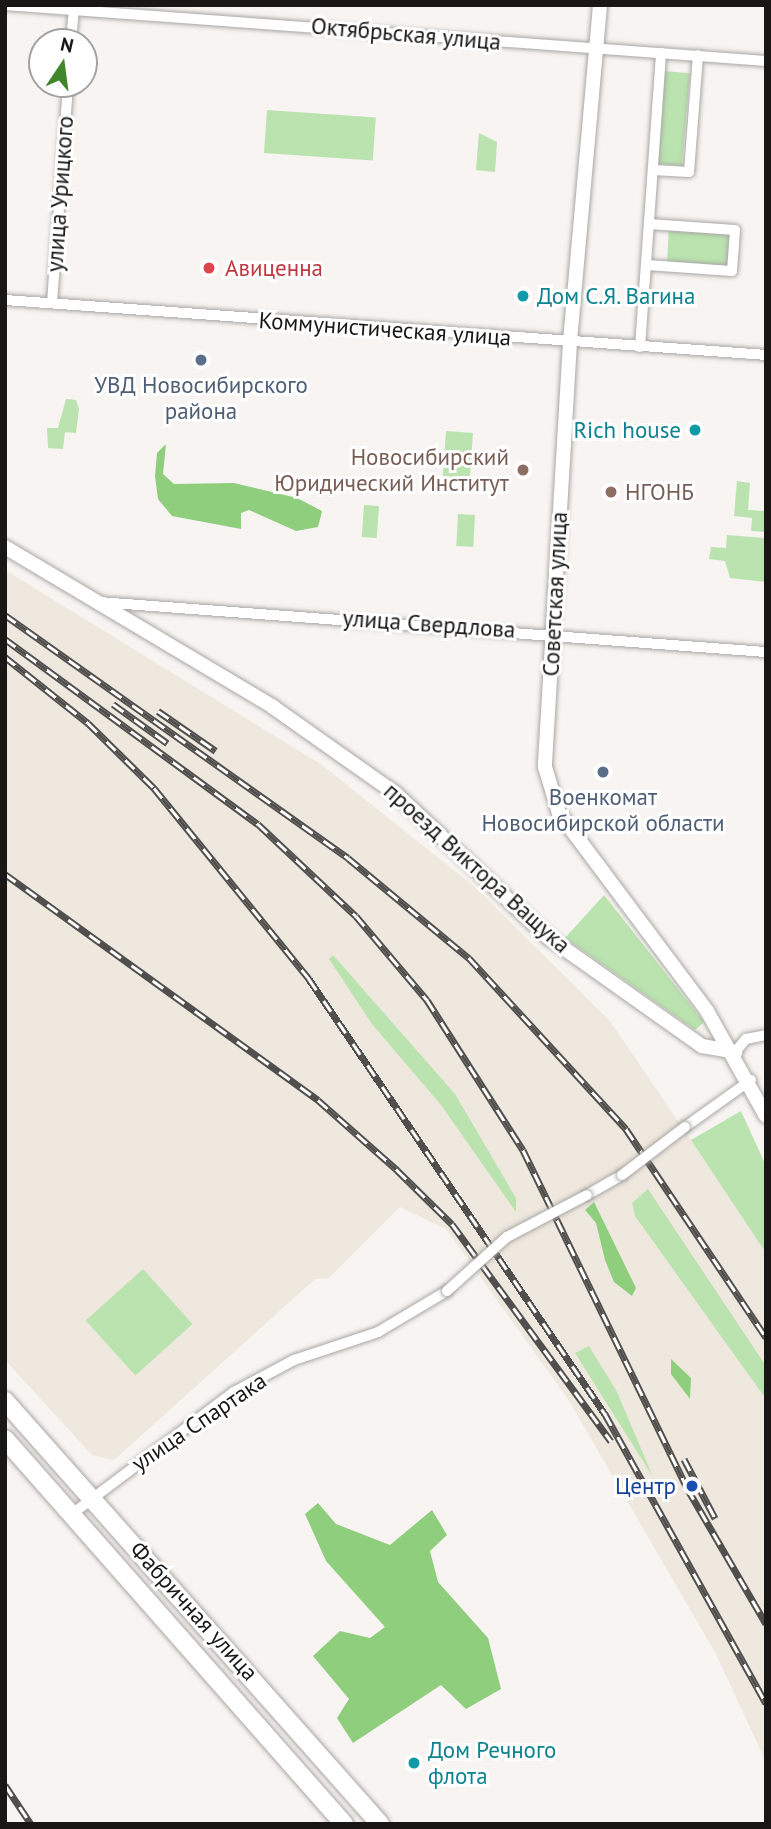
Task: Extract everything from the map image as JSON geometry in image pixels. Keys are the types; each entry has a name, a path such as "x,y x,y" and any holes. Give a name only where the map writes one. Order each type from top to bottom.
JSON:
{"main road":[{"name":"Фабричная улица","path":"5,1401 380,1824"},
{"name":"Фабричная улица","path":"5,1439 344,1824"}],"street":[{"name":"Октябрьская улица","path":"5,5 74,7 766,61"},
{"name":"Советская улица","path":"600,5 570,342 545,767 559,813 734,1052 751,1080 766,1116"},
{"path":"72,28 74,7"},
{"path":"640,347 661,53"},
{"path":"653,170 689,172 698,55"},
{"name":"улица Урицкого","path":"52,303 67,98"},
{"path":"647,265 732,271 735,230 649,224"},
{"name":"Коммунистическая улица","path":"5,300 766,355"},
{"name":"проезд Виктора Ващука","path":"5,547 93,602 273,707 395,793 548,937 702,1046 734,1052"},
{"name":"улица Свердлова","path":"93,602 766,652"},
{"path":"734,1052 746,1039 766,1035"},
{"name":"улица Спартака","path":"72,1514 234,1392 294,1360 378,1332 447,1291 507,1237 622,1175 751,1080"}],"shaded area":[{"path":"5,570 322,765 475,887 610,1021 748,1224 766,1253 766,1762 716,1654 568,1399 446,1229 400,1207 329,1278 315,1279 114,1460 92,1455 5,1360"}],"green space":[{"path":"665,71 690,73 682,166 657,164"},
{"path":"267,110 376,118 373,160 264,153"},
{"path":"479,133 497,142 495,172 476,170"},
{"path":"669,226 735,229 733,270 667,267"},
{"path":"66,399 76,400 79,409 76,433 65,432 63,449 48,448 47,428 58,428"},
{"path":"446,431 473,433 470,479 443,477"},
{"path":"166,444 163,474 174,484 234,483 297,498 322,511 318,527 296,531 249,510 241,513 241,529 172,516 158,499 155,476 157,453"},
{"path":"737,481 750,483 748,510 766,511 766,532 751,531 752,518 734,516"},
{"path":"364,505 379,506 377,538 362,537"},
{"path":"458,514 475,515 473,547 456,546"},
{"path":"727,535 764,538 766,582 730,578 725,561 709,559 711,547 726,548"},
{"path":"604,895 704,1022 695,1030 565,938"},
{"path":"333,955 455,1094 516,1198 516,1212 441,1105 372,1024 329,959"},
{"path":"741,1111 766,1166 766,1253 691,1140"},
{"path":"648,1189 766,1366 766,1399 635,1216 632,1203"},
{"path":"594,1202 636,1288 632,1296 614,1282 605,1260 596,1223 585,1210"},
{"path":"143,1269 193,1324 135,1376 86,1321"},
{"path":"589,1346 617,1392 653,1477 575,1353"},
{"path":"671,1359 691,1378 690,1399 671,1374"},
{"path":"318,1503 336,1524 390,1545 432,1510 447,1535 430,1551 438,1582 488,1638 501,1689 466,1709 441,1685 353,1743 337,1718 349,1699 313,1656 340,1631 370,1638 385,1627 326,1561 305,1514"}],"railway":[{"path":"5,615 348,858 469,958 626,1129 766,1337"},
{"path":"5,639 258,824 356,916 427,1000 523,1150 687,1488 766,1624"},
{"path":"5,657 88,723 154,788 309,979 605,1414 766,1703"},
{"path":"113,704 167,743"},
{"path":"158,711 216,751"},
{"path":"5,874 318,1100 397,1170 452,1224 611,1441"},
{"path":"684,1459 715,1518"},
{"path":"5,1785 31,1824"}],"place":[{"name":"Авиценна","path":"209,268"},
{"name":"Дом С.Я. Вагина","path":"523,296"},
{"name":"УВД Новосибирского района","path":"201,360"},
{"name":"Rich house","path":"695,430"},
{"name":"Новосибирский Юридический Институт","path":"523,470"},
{"name":"НГОНБ","path":"611,492"},
{"name":"Военкомат Новосибирской области","path":"603,772"},
{"name":"Центр","path":"692,1486"},
{"name":"Дом Речного флота","path":"414,1763"}]}
